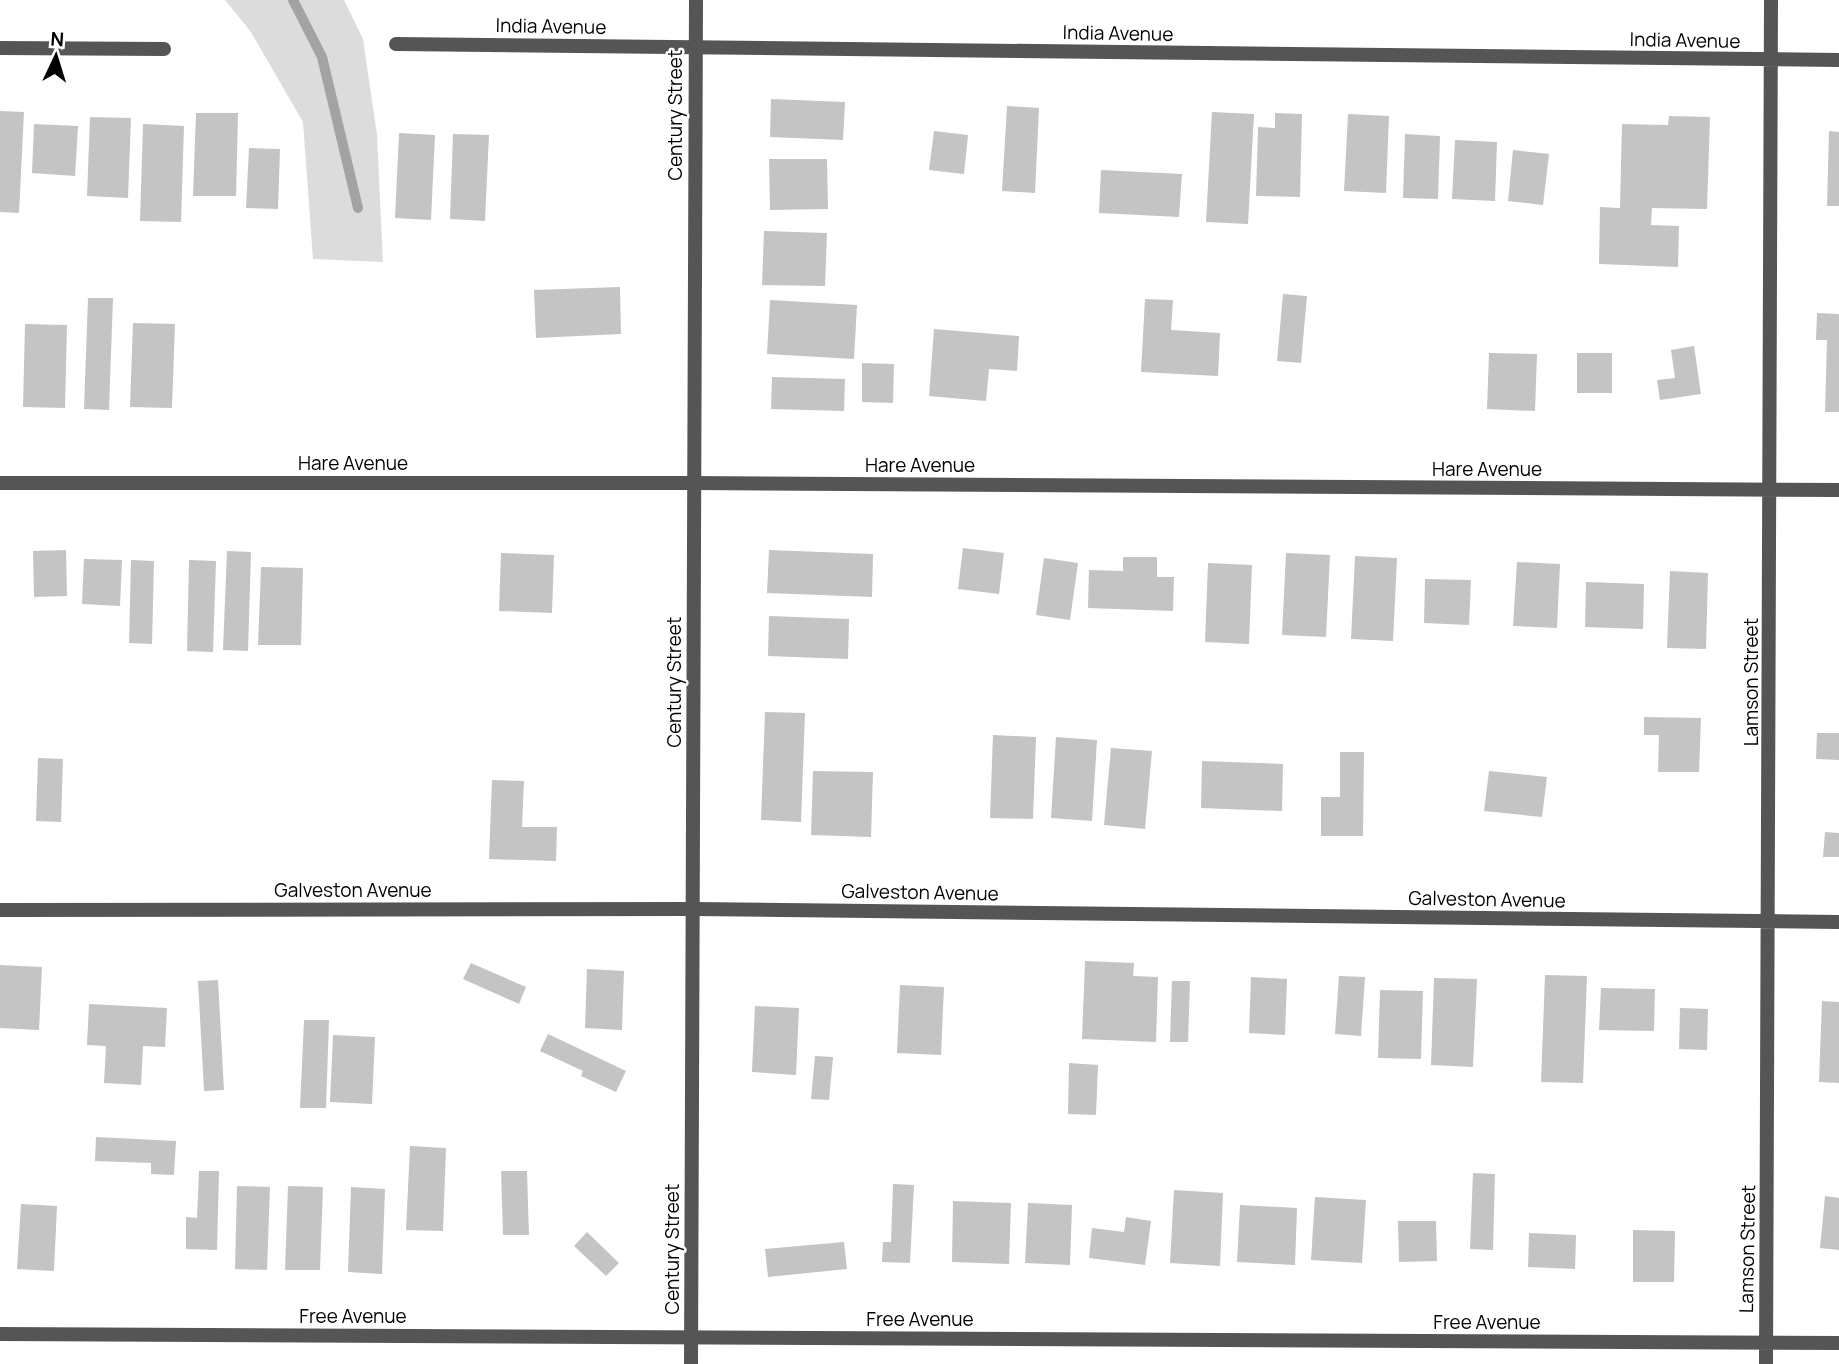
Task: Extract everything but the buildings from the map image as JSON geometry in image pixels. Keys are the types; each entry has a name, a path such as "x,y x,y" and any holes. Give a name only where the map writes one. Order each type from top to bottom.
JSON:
{"street":[{"name":"Century Street","path":"691,1364 694,909 692,483 696,0"},
{"name":"Lamson Street","path":"1766,1364 1771,0"},
{"name":"India Avenue","path":"396,44 1839,60"},
{"path":"0,48 164,49"},
{"name":"Hare Avenue","path":"0,483 692,483 1839,490"},
{"name":"Galveston Avenue","path":"0,910 694,909 1839,922"},
{"name":"Free Avenue","path":"0,1334 1839,1343"}],"shaded area":[{"path":"225,0 344,0 363,39 377,135 383,262 313,259 303,122 251,32"}],"waterway":[{"path":"293,0 322,57 358,208"}]}
